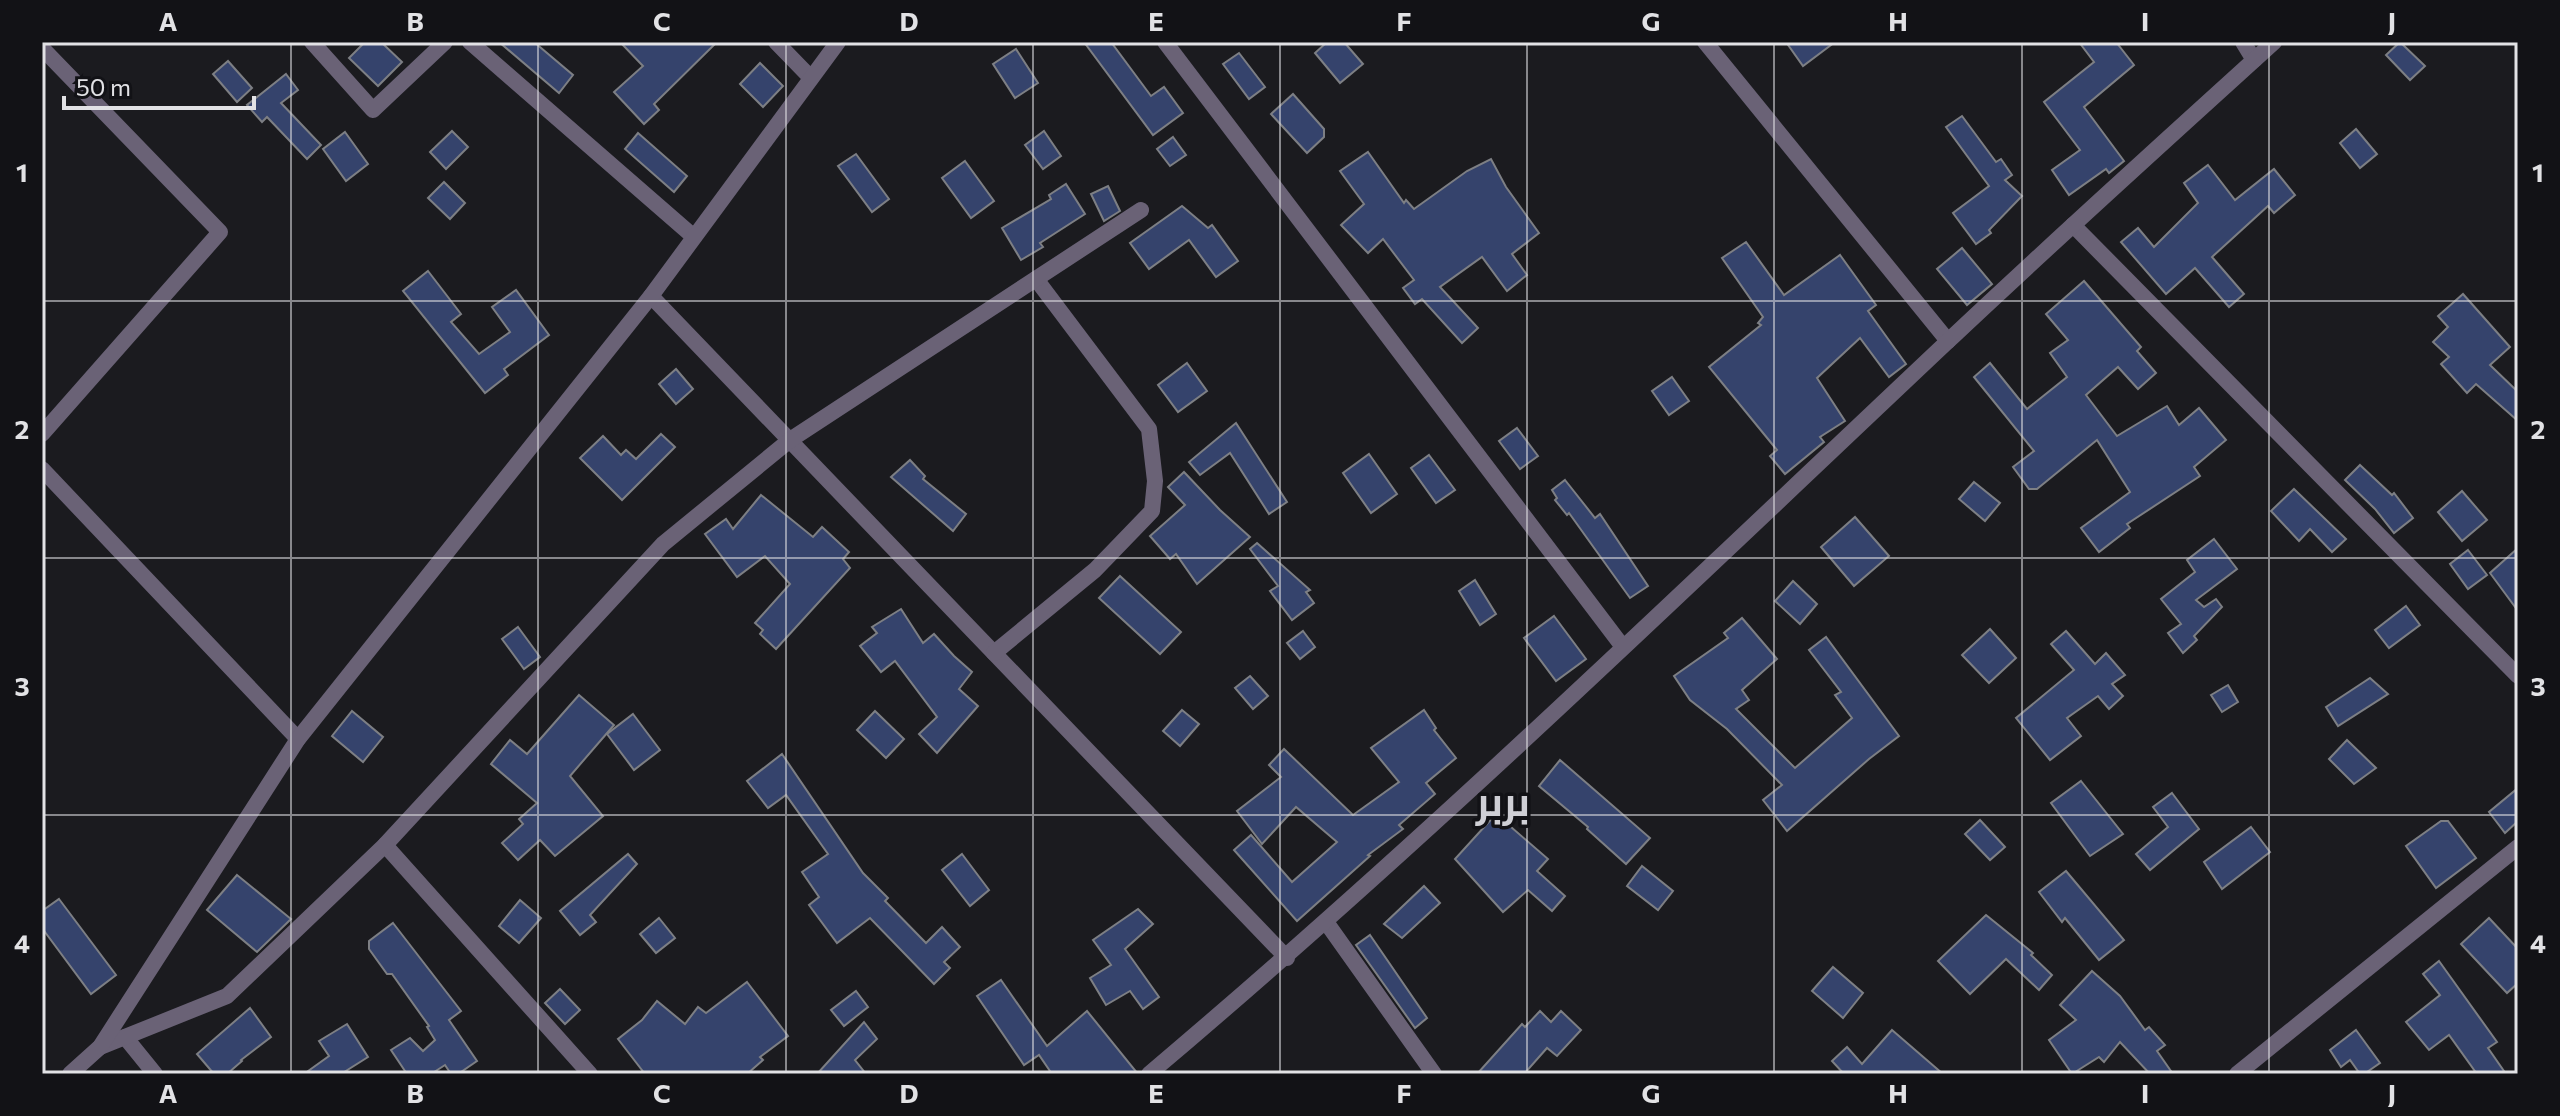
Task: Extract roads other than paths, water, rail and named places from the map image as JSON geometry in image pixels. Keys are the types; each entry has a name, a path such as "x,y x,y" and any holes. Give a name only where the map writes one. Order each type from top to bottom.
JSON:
{"street":[{"path":"312,42 373,110 445,42"},
{"path":"470,42 694,237"},
{"path":"776,42 811,78"},
{"path":"70,1074 100,1047 298,739 651,296 838,42"},
{"path":"1165,42 1623,647"},
{"path":"1705,42 1948,341"},
{"path":"2243,42 2254,60"},
{"path":"1149,1074 1287,958 1948,341 2274,42"},
{"path":"42,48 220,232 42,434"},
{"path":"100,1047 227,996 385,845 663,544 790,440 1141,210"},
{"path":"2073,225 2518,676"},
{"path":"994,653 1095,570 1152,511 1155,481 1149,429 1036,279"},
{"path":"651,296 1287,958"},
{"path":"42,469 298,739"},
{"path":"385,845 590,1074"},
{"path":"2237,1074 2518,847"},
{"path":"1326,922 1434,1074"},
{"path":"125,1037 155,1074"}],"district":[{"name":"بربر","path":"1503,802"}]}
